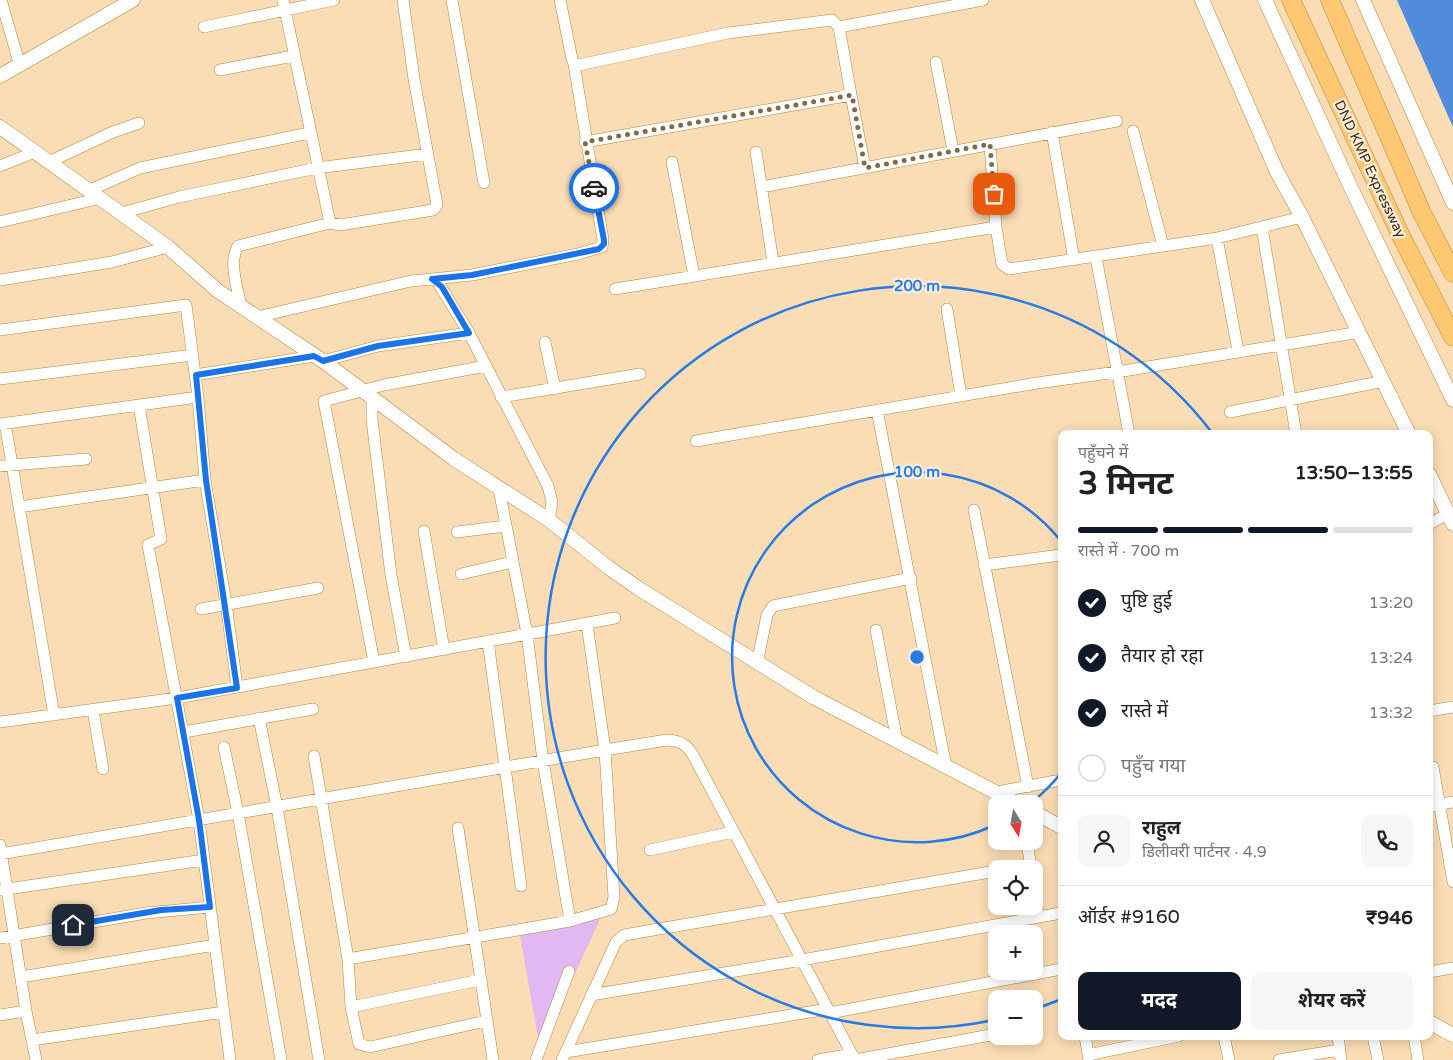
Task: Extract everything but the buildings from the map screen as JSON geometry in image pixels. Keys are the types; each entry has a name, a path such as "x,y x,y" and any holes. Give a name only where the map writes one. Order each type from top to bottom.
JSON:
{"highway":[{"name":"DND KMP Expressway","path":"1291,0 1401,236 1453,337"},
{"name":"DND KMP Expressway","path":"1330,0 1422,213 1453,273"}],"street":[{"path":"0,0 20,66"},
{"path":"0,76 133,0"},
{"path":"204,27 284,5 334,0"},
{"path":"241,307 234,264 234,252 238,246 330,223 340,225 364,222 433,210 436,206 437,198 414,79 403,0"},
{"path":"452,0 484,183"},
{"path":"257,317 411,281 472,275 578,254 602,247 604,240 585,142 574,64 560,0"},
{"path":"839,27 983,0"},
{"path":"1202,0 1263,142 1360,332 1407,430"},
{"path":"1265,0 1352,190 1453,400"},
{"path":"1363,0 1453,203"},
{"path":"284,5 309,132 330,223"},
{"path":"574,64 728,33 832,20 839,27 865,168"},
{"path":"220,70 293,56"},
{"path":"936,62 953,151"},
{"path":"585,142 852,95"},
{"path":"762,187 1116,121"},
{"path":"51,162 113,132 139,123"},
{"path":"0,127 102,198 168,247 218,292 319,359 454,459 549,520 609,568 758,664 813,697 1002,795"},
{"path":"1133,131 1163,246"},
{"path":"90,190 140,168 309,132"},
{"path":"1052,132 1074,260"},
{"path":"990,144 996,227 1000,255 1005,268 1096,257 1217,238 1302,217"},
{"path":"0,166 36,152"},
{"path":"756,152 773,262"},
{"path":"122,213 179,197 317,168 428,154"},
{"path":"672,162 694,276"},
{"path":"0,222 102,198"},
{"path":"615,289 996,227"},
{"path":"1262,227 1295,430"},
{"path":"1217,238 1238,351"},
{"path":"0,280 112,262 168,247"},
{"path":"1096,257 1127,430"},
{"path":"432,279 442,287 469,333 551,493 549,520"},
{"path":"0,330 186,305 196,375 206,480 226,603 237,688"},
{"path":"946,309 960,396"},
{"path":"696,441 960,396 1360,332"},
{"path":"196,375 319,359 378,346 469,333"},
{"path":"545,342 554,388"},
{"path":"0,379 193,355"},
{"path":"374,662 324,401 368,394 486,366"},
{"path":"501,397 640,374"},
{"path":"1230,412 1384,381"},
{"path":"368,394 390,566 406,656"},
{"path":"54,715 12,465 3,423 198,397"},
{"path":"139,405 160,539 148,545 199,820 230,1060"},
{"path":"877,410 911,578 946,767"},
{"path":"0,466 86,459"},
{"path":"19,508 206,480"},
{"path":"1433,483 1450,519 1433,523"},
{"path":"499,489 527,634 543,761 570,921"},
{"path":"974,510 1028,787"},
{"path":"457,532 506,526"},
{"path":"424,531 444,650"},
{"path":"984,565 1058,555"},
{"path":"462,574 512,562"},
{"path":"758,664 767,615 773,606 911,578"},
{"path":"200,609 318,588"},
{"path":"0,722 237,688 615,618"},
{"path":"348,959 570,921 604,913 611,909 614,903 605,750 587,624"},
{"path":"876,630 898,742"},
{"path":"488,641 521,886"},
{"path":"1433,710 1453,707"},
{"path":"184,732 313,709"},
{"path":"93,710 103,769"},
{"path":"259,718 277,806 319,1060"},
{"path":"36,1060 4,889 0,851 199,820 667,740 686,744 855,1060 988,1035"},
{"path":"224,747 238,813 281,1060"},
{"path":"314,756 348,959 351,1007 359,1044 362,1047 486,1021"},
{"path":"1433,767 1434,805 1453,882"},
{"path":"997,792 1058,781"},
{"path":"1434,805 1453,802"},
{"path":"1043,817 1058,825"},
{"path":"458,828 493,1060"},
{"path":"650,850 733,832"},
{"path":"4,889 204,860"},
{"path":"564,1056 619,937 631,933 988,872"},
{"path":"0,938 146,912 210,907"},
{"path":"592,995 802,960 1058,914"},
{"path":"21,976 215,945"},
{"path":"1433,971 1453,968"},
{"path":"564,1056 1058,970"},
{"path":"536,1060 569,971"},
{"path":"351,1007 480,980"},
{"path":"0,1015 26,1011"},
{"path":"32,1040 224,1012"},
{"path":"1433,1024 1453,1035"},
{"path":"1085,1040 1089,1057 1162,1040"},
{"path":"1225,1040 1229,1060"},
{"path":"1279,1060 1340,1055 1338,1040"},
{"path":"1374,1040 1378,1060"},
{"path":"1415,1040 1418,1060"},
{"path":"818,1060 852,1054"}],"shaded area":[{"path":"600,919 540,1049 519,929"}],"water":[{"path":"1397,0 1453,0 1453,127"}],"way so far":[{"path":"594,188 585,142 852,95 865,168 990,144 994,194"}],"route":[{"path":"73,925 161,910 210,907 199,820 177,698 237,688 226,603 206,480 196,375 314,356 323,361 378,346 469,333 442,287 432,279 472,275 599,249 604,244 604,240 594,188"}]}
